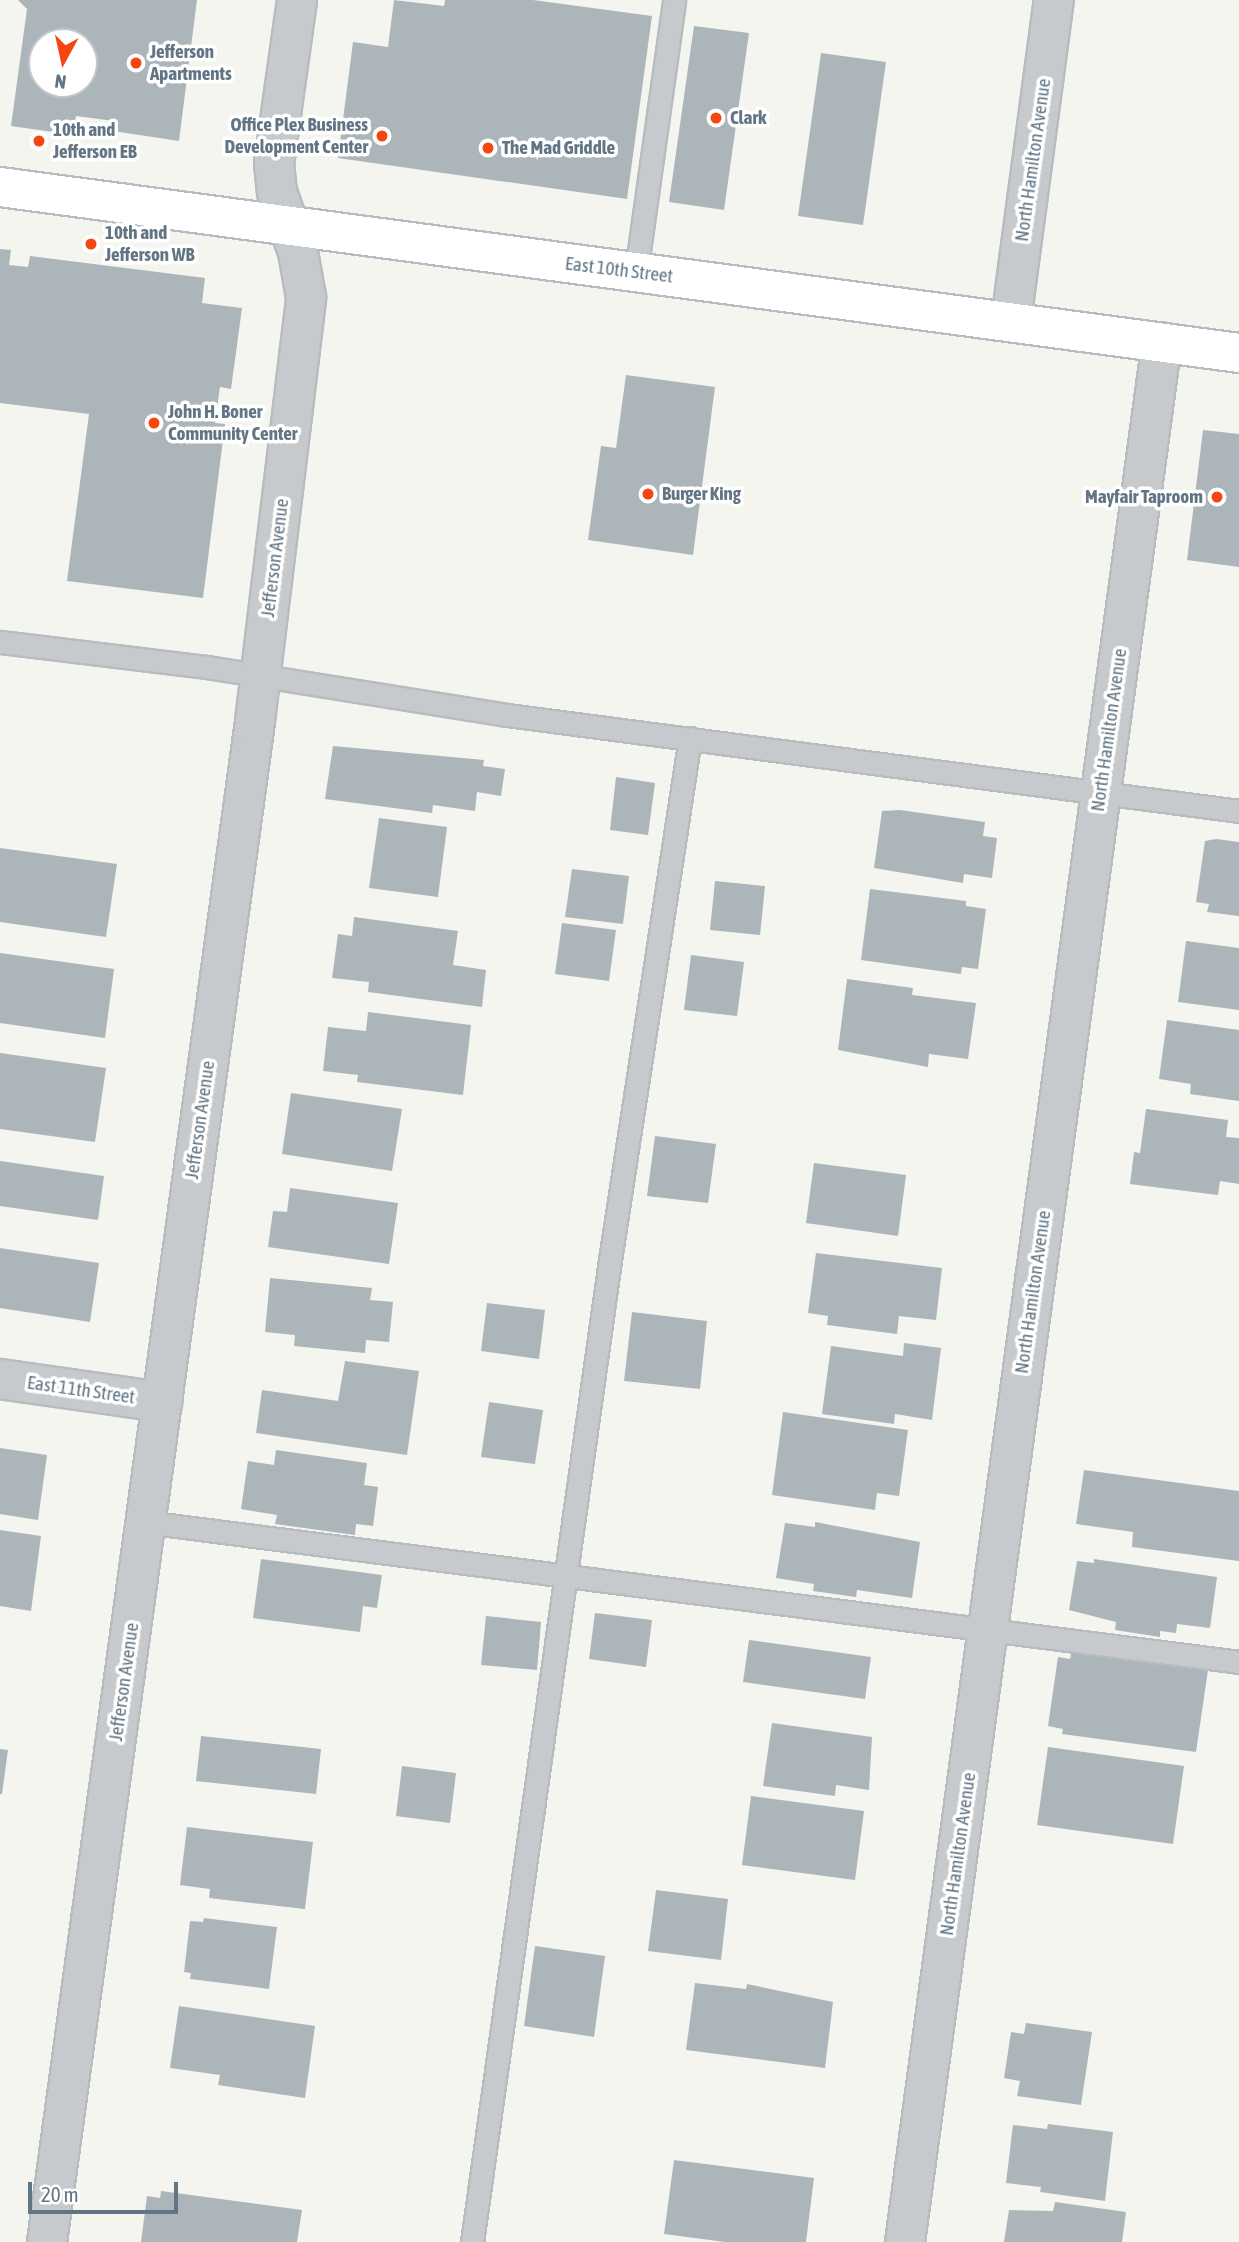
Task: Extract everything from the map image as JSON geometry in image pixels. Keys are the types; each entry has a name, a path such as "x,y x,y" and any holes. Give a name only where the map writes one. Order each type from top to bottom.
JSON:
{"main road":[{"name":"East 10th Street","path":"0,187 1239,353"}],"street":[{"name":"Jefferson Avenue","path":"47,2242 261,674 306,297 274,164 297,0"},
{"name":"North Hamilton Avenue","path":"1011,321 1054,0"},
{"name":"North Hamilton Avenue","path":"905,2242 1162,342"},
{"name":"East 11th Street","path":"0,1379 162,1402"}],"lane":[{"path":"636,272 674,0"},
{"path":"0,642 261,674 506,715 1239,811"},
{"path":"472,2242 566,1574 690,738"},
{"path":"145,1522 988,1627 1239,1662"}],"building":[{"name":"Jefferson Apartments","path":"18,0 197,0 179,141 113,131 114,121 76,116 74,135 11,126 27,9"},
{"path":"394,0 444,6 445,0 533,0 652,16 627,199 338,158 353,42 388,47"},
{"path":"694,26 749,33 724,210 669,202"},
{"path":"821,53 886,62 863,225 798,216"},
{"name":"John H. Boner Community Center","path":"0,249 11,250 9,265 28,267 30,256 205,278 202,303 242,308 231,389 220,387 215,423 225,424 203,598 67,581 89,414 0,403"},
{"name":"Burger King","path":"626,375 715,387 693,555 588,540 601,446 616,448"},
{"name":"Mayfair Taproom","path":"1203,430 1239,434 1239,567 1187,560"},
{"path":"333,746 484,760 483,766 505,769 501,796 477,792 475,811 433,805 432,813 325,799"},
{"path":"616,777 655,783 648,835 610,830"},
{"path":"900,810 985,822 983,836 997,838 992,878 964,874 963,883 874,868 882,811"},
{"path":"379,818 447,827 438,897 369,888"},
{"path":"1216,839 1239,842 1239,916 1207,912 1209,904 1196,902 1205,841"},
{"path":"0,848 117,864 106,937 0,922"},
{"path":"572,869 629,876 623,924 565,917"},
{"path":"715,881 765,886 760,935 710,930"},
{"path":"870,889 966,901 966,906 986,909 978,969 962,967 961,974 861,960"},
{"path":"354,917 458,931 453,965 486,970 482,1007 368,992 369,982 332,978 338,934 352,936"},
{"path":"562,923 616,930 609,981 555,974"},
{"path":"1186,941 1239,948 1239,1010 1178,1002"},
{"path":"0,953 114,969 105,1038 0,1023"},
{"path":"691,955 744,962 737,1016 684,1010"},
{"path":"847,979 913,988 912,995 976,1003 968,1059 929,1054 928,1067 838,1050"},
{"path":"368,1012 471,1025 463,1095 357,1082 358,1075 323,1071 328,1027 366,1031"},
{"path":"1167,1020 1239,1030 1239,1101 1190,1094 1191,1084 1159,1079"},
{"path":"0,1053 106,1068 95,1142 0,1129"},
{"path":"291,1093 402,1109 392,1171 282,1154"},
{"path":"1146,1109 1228,1120 1226,1137 1239,1138 1239,1184 1220,1181 1218,1195 1130,1184 1134,1152 1140,1153"},
{"path":"655,1136 716,1144 708,1203 647,1196"},
{"path":"0,1161 104,1176 98,1220 0,1206"},
{"path":"814,1163 906,1175 898,1236 806,1223"},
{"path":"290,1188 398,1203 389,1264 268,1247 273,1211 287,1212"},
{"path":"0,1248 99,1263 90,1322 0,1308"},
{"path":"816,1253 942,1268 936,1320 899,1316 897,1334 827,1325 828,1316 808,1313"},
{"path":"270,1278 372,1288 370,1300 393,1302 389,1342 366,1340 365,1353 294,1346 295,1335 265,1332"},
{"path":"487,1303 545,1310 539,1359 481,1351"},
{"path":"632,1312 707,1321 700,1389 624,1381"},
{"path":"904,1343 941,1348 932,1420 895,1414 894,1424 822,1414 831,1346 903,1356"},
{"path":"345,1361 419,1371 407,1455 256,1433 262,1390 338,1401"},
{"path":"489,1402 543,1410 535,1464 481,1457"},
{"path":"783,1412 908,1430 899,1496 877,1493 875,1510 772,1495"},
{"path":"0,1448 47,1455 38,1520 0,1514"},
{"path":"276,1450 367,1463 364,1485 378,1487 373,1526 356,1524 355,1535 275,1524 277,1515 241,1509 248,1461 274,1465"},
{"path":"1084,1470 1239,1491 1239,1561 1132,1547 1133,1532 1076,1524"},
{"path":"815,1522 920,1542 912,1598 857,1590 856,1597 813,1591 814,1584 776,1578 785,1523 815,1527"},
{"path":"0,1530 41,1536 31,1611 0,1606"},
{"path":"261,1559 382,1575 377,1608 363,1606 360,1632 253,1618"},
{"path":"1094,1559 1217,1577 1210,1628 1177,1624 1176,1633 1160,1631 1160,1637 1115,1630 1116,1622 1069,1610 1077,1561 1094,1563"},
{"path":"595,1613 652,1620 646,1667 589,1659"},
{"path":"486,1616 541,1622 537,1670 481,1665"},
{"path":"749,1640 871,1657 865,1699 743,1682"},
{"path":"1072,1650 1208,1670 1196,1752 1062,1734 1063,1729 1048,1726 1058,1657 1070,1659"},
{"path":"772,1723 872,1737 869,1790 836,1785 835,1796 763,1786"},
{"path":"201,1736 321,1749 316,1794 196,1781"},
{"path":"1048,1747 1184,1766 1173,1844 1037,1825"},
{"path":"0,1749 8,1750 2,1794 0,1794"},
{"path":"402,1766 456,1773 450,1823 396,1816"},
{"path":"751,1796 864,1811 855,1880 742,1865"},
{"path":"187,1827 313,1842 305,1909 209,1898 210,1889 180,1885"},
{"path":"656,1890 728,1899 721,1960 648,1951"},
{"path":"204,1918 277,1927 269,1989 190,1979 191,1973 184,1972 190,1921 203,1922"},
{"path":"535,1946 605,1956 594,2037 524,2026"},
{"path":"695,1983 746,1989 747,1984 833,2002 825,2068 686,2050"},
{"path":"179,2006 315,2026 305,2098 218,2085 220,2075 170,2068"},
{"path":"1026,2023 1092,2032 1081,2105 1017,2096 1020,2081 1004,2078 1011,2032 1024,2034"},
{"path":"1048,2124 1113,2132 1105,2201 1040,2192 1041,2187 1006,2183 1013,2125 1047,2129"},
{"path":"674,2160 814,2178 806,2242 725,2242 664,2234"},
{"path":"161,2191 302,2210 297,2242 141,2242 147,2196 160,2198"},
{"path":"1055,2202 1126,2212 1122,2242 1004,2242 1009,2210 1053,2211"}],"place":[{"name":"Jefferson Apartments","path":"136,63"},
{"name":"Clark","path":"716,118"},
{"name":"Office Plex Business Development Center","path":"382,136"},
{"name":"10th and Jefferson EB","path":"39,141"},
{"name":"The Mad Griddle","path":"488,148"},
{"name":"10th and Jefferson WB","path":"91,244"},
{"name":"John H. Boner Community Center","path":"154,423"},
{"name":"Burger King","path":"648,494"},
{"name":"Mayfair Taproom","path":"1217,497"}]}
